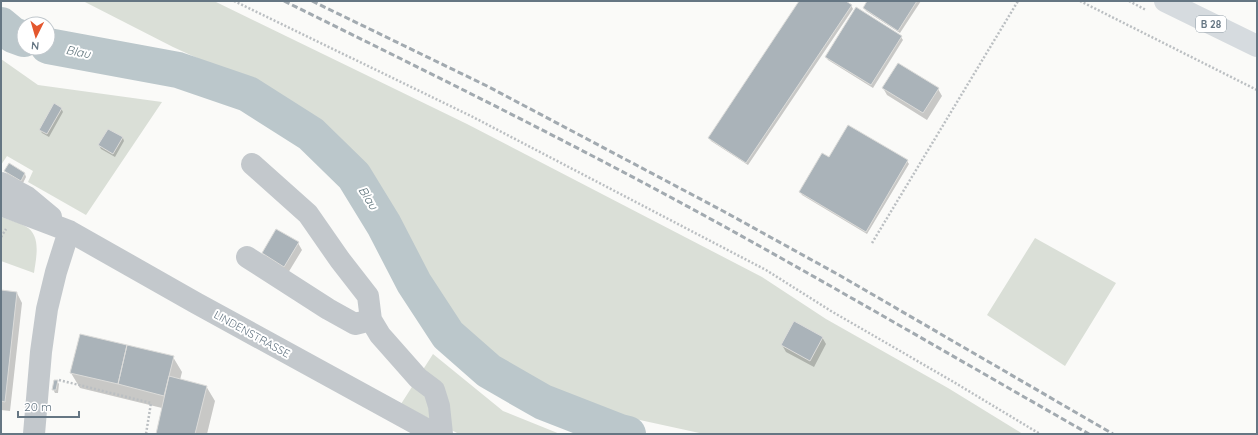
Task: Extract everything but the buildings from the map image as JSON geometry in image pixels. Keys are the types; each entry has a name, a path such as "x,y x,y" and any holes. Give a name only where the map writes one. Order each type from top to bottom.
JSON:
{"main road":[{"name":"B 28","path":"1165,1 1257,46"}],"street":[{"path":"252,164 308,214 340,260 368,296 371,320 380,335 418,378 434,390 439,406 442,434"},
{"name":"LINDENSTRASSE","path":"1,183 27,197 70,231 196,303 436,434"},
{"name":"LINDENSTRASSE","path":"1,205 70,231"},
{"path":"34,434 47,309 56,272 70,231"},
{"path":"247,257 328,309 355,324 371,320"}],"path":[{"path":"234,1 471,116 766,270 831,311 952,380 1040,434"},
{"path":"872,243 1018,1"},
{"path":"1080,1 1257,90"},
{"path":"1,233 3,234 1,237"},
{"path":"39,375 151,403 146,434"}],"shaded area":[{"path":"83,1 214,1 467,124 762,277 826,319 948,388 1023,434 704,434 626,417 553,392 494,364 458,331 424,282 372,180 320,125 254,84 173,47"},
{"path":"1,59 38,85 162,102 86,215 28,182 33,171 7,156 1,165"},
{"path":"1,217 25,226 34,235 37,254 34,273 1,261"},
{"path":"1035,238 1116,283 1065,366 987,315"},
{"path":"433,354 503,411 560,434 459,434 401,404"}],"waterway":[{"name":"Blau","path":"1,25 16,36"},
{"name":"Blau","path":"56,47 178,70 248,94 311,134 354,176 384,225 414,283 448,335 489,371 543,402 628,434"}],"railway":[{"path":"284,1 502,110 665,194 811,275 1089,434"},
{"path":"312,1 487,86 723,211 839,275 1113,434"}]}
